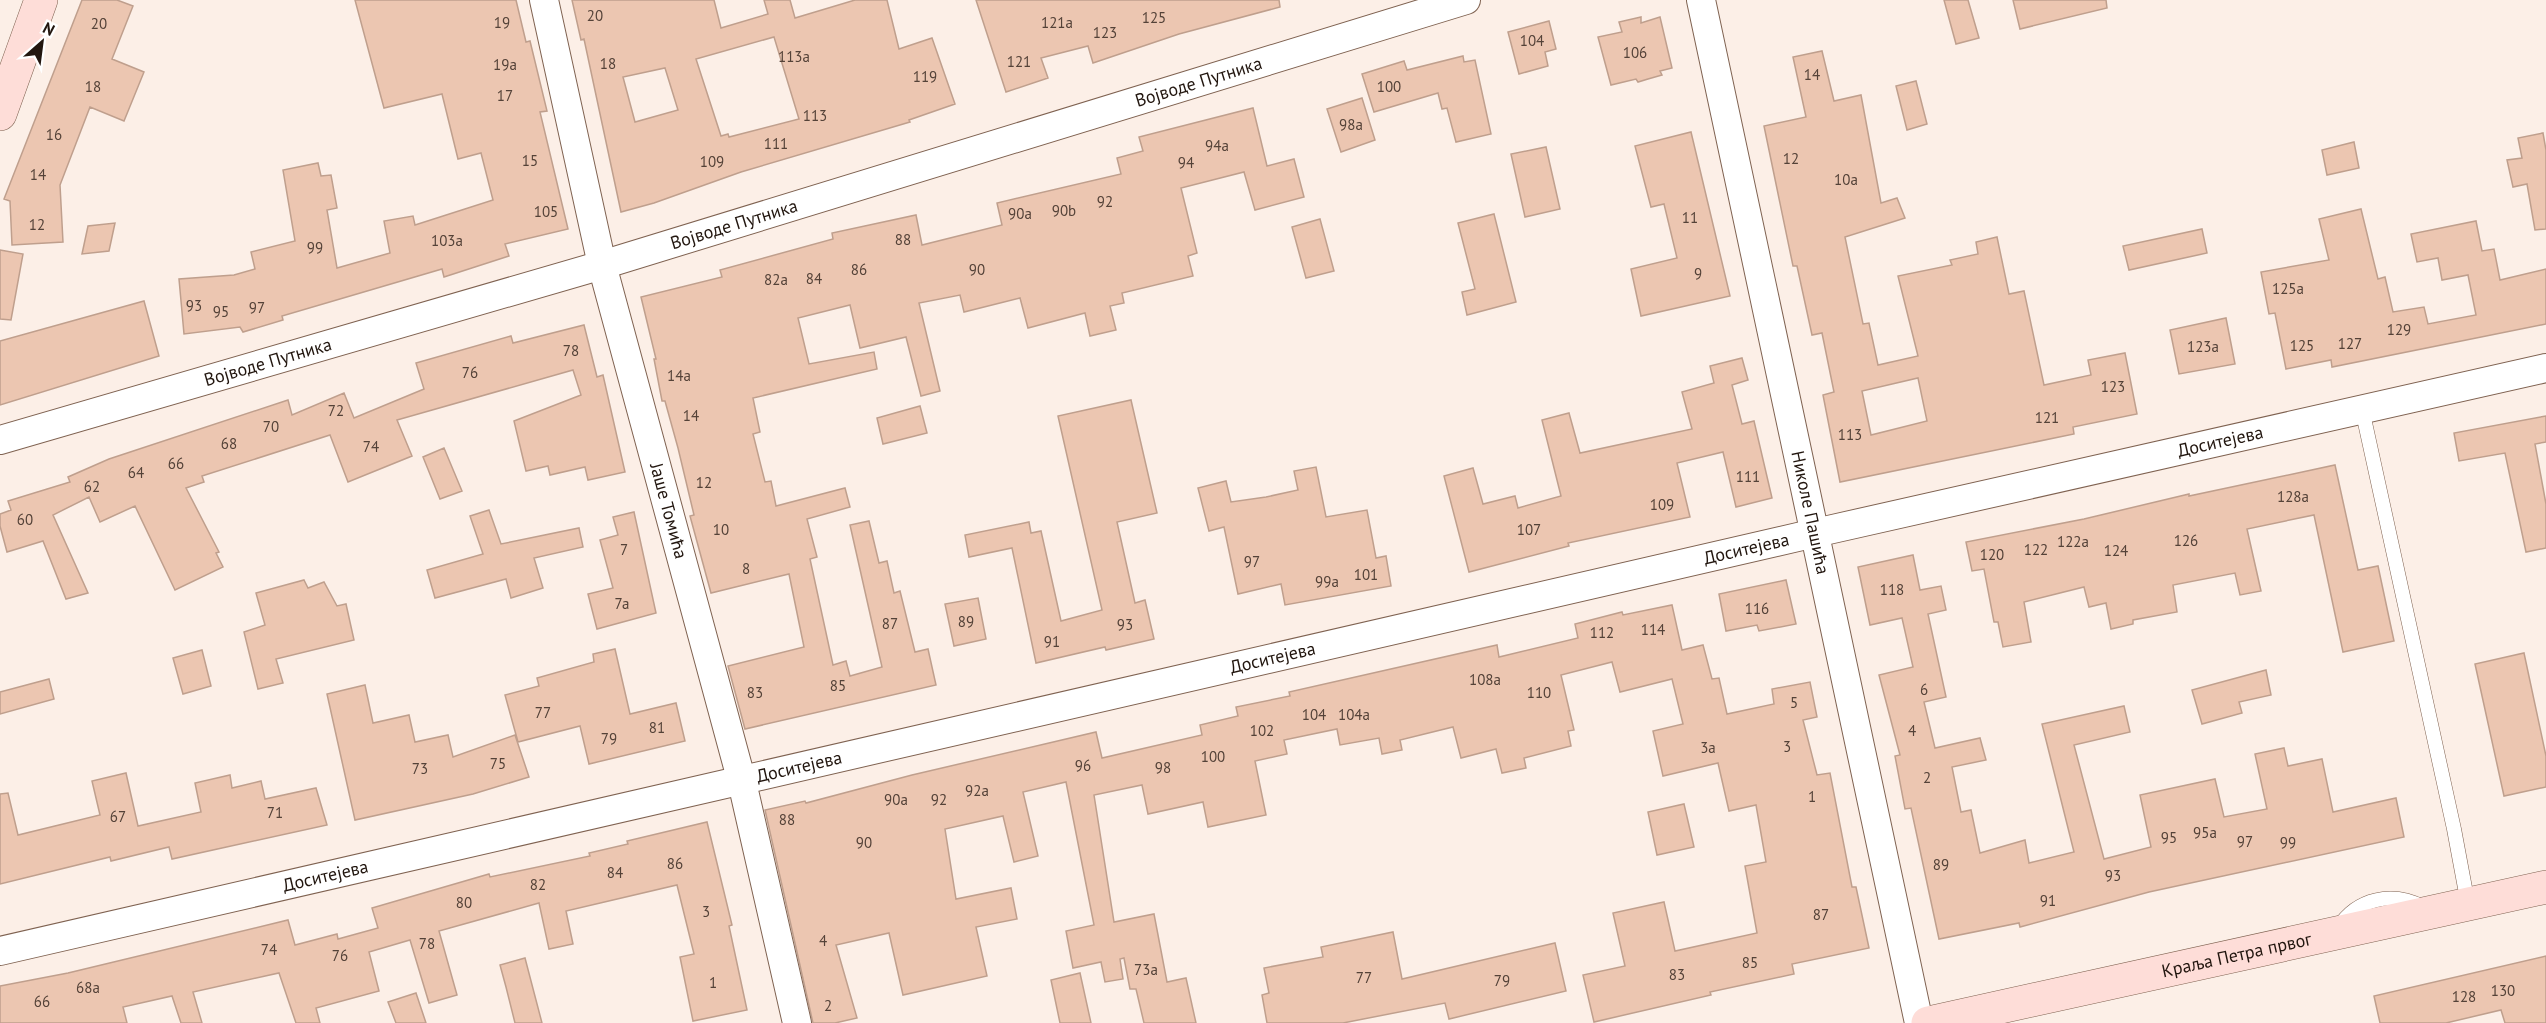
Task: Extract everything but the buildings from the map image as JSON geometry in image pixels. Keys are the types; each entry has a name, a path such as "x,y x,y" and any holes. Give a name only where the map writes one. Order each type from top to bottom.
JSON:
{"street":[{"path":"0,114 41,0"},
{"name":"Јаше Томића","path":"544,0 602,265 742,782 797,1023"},
{"name":"Војводе Путника","path":"0,440 602,265 1466,0"},
{"name":"Николе Пашића","path":"1701,0 1919,1023"},
{"name":"Доситејева","path":"0,951 742,782 1815,533 2546,368"},
{"name":"Краља Петра првог","path":"1928,1023 2546,887"}],"lane":[{"path":"2362,409 2454,829 2468,904"}]}
